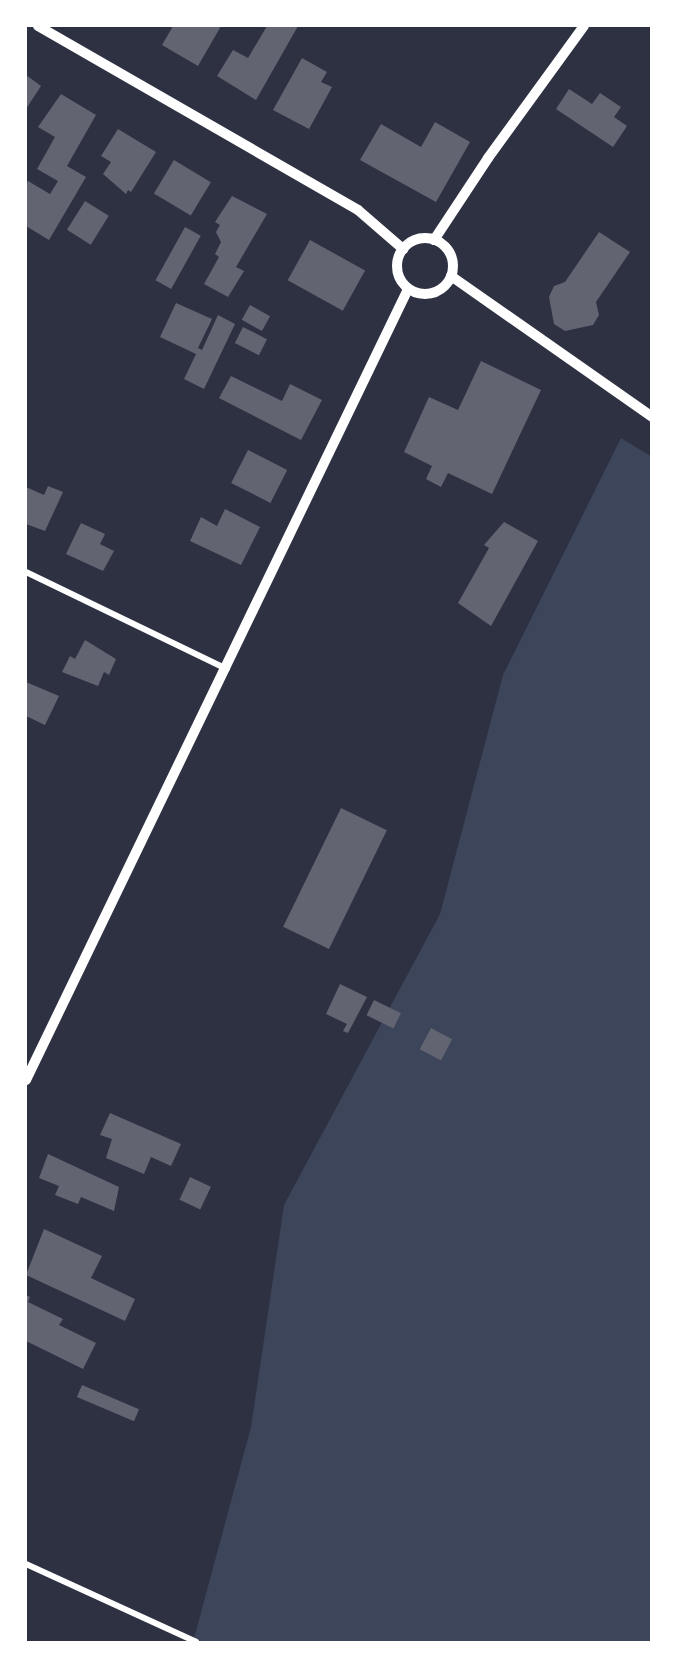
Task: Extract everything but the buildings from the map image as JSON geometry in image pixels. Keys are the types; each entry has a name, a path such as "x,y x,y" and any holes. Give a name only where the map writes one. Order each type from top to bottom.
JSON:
{"street":[{"path":"38,26 358,210 403,249"},
{"path":"434,240 488,158 584,26"},
{"path":"414,240 434,240 450,254 451,276 442,288 429,294 408,289 397,270 403,249 414,240"},
{"path":"451,276 651,417"},
{"path":"26,1080 227,669 408,289"},
{"path":"26,572 227,669"},
{"path":"26,1564 196,1642"}],"shaded area":[{"path":"621,438 652,457 651,1642 193,1642 251,1427 284,1205 440,914 503,675"}]}
